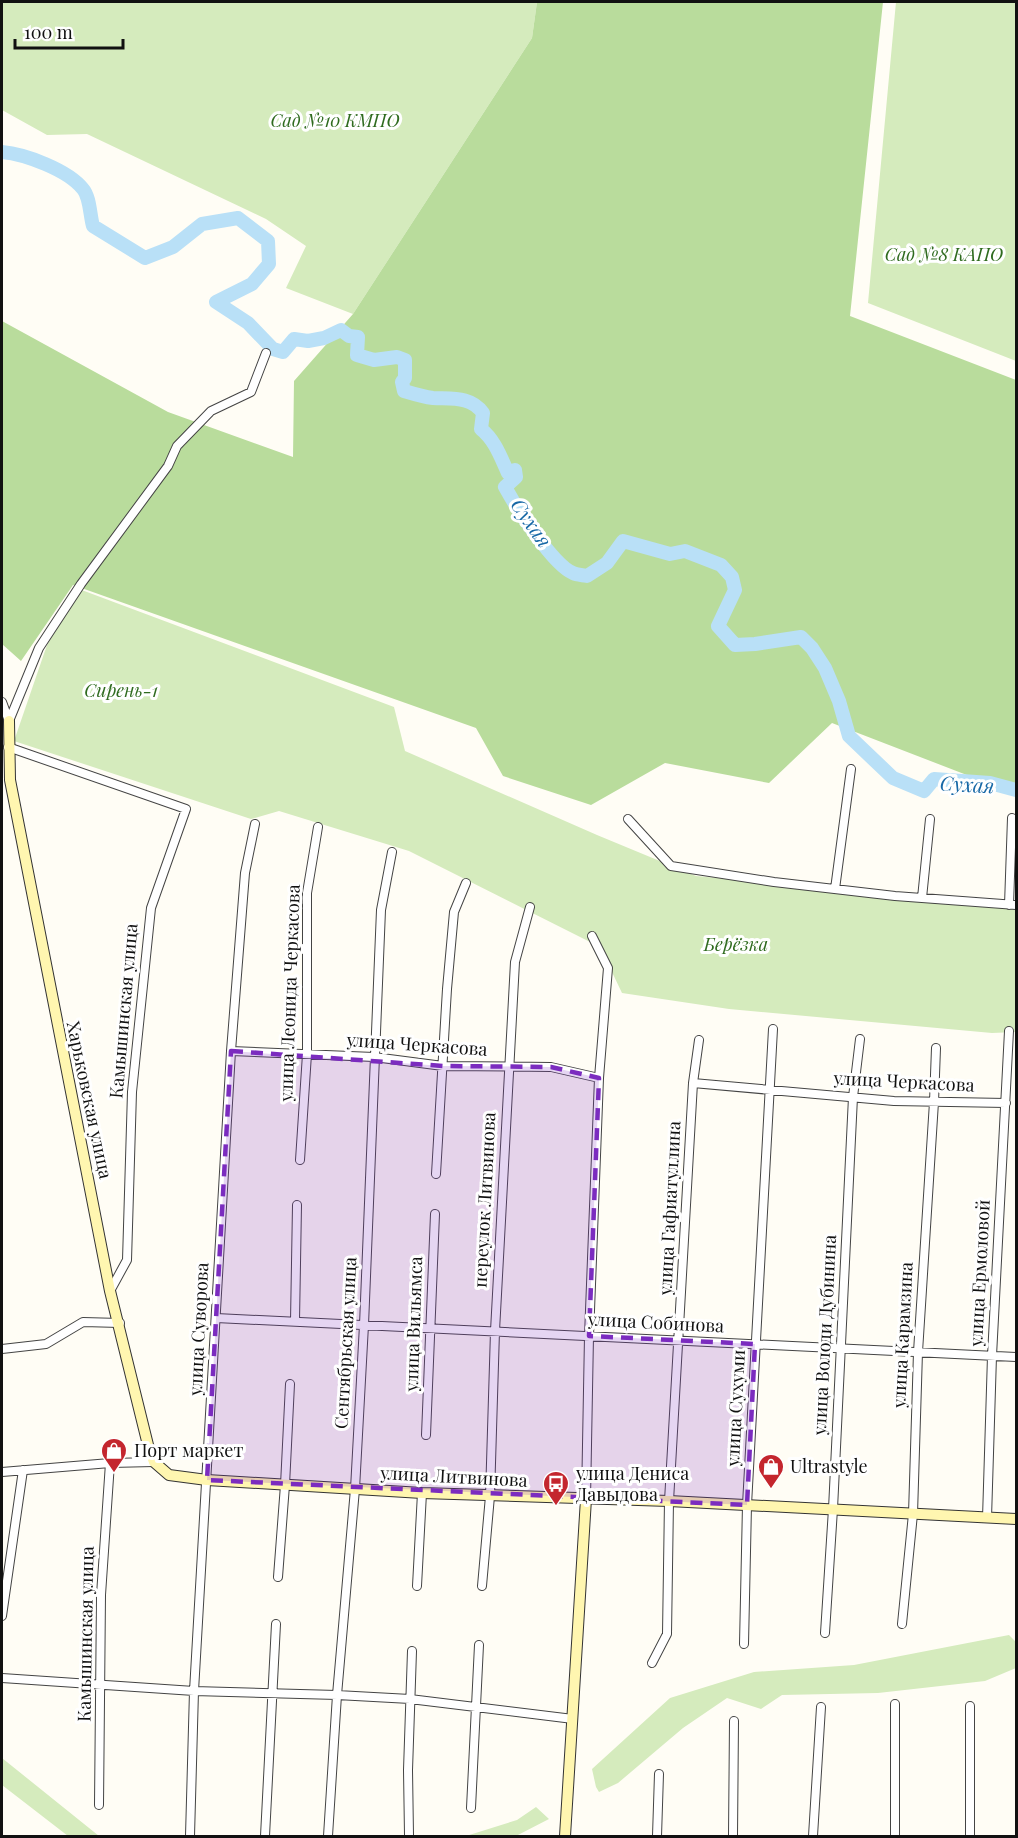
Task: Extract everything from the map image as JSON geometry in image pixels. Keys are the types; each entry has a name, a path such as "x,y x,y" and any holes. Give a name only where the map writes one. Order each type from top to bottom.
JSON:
{"street":[{"path":"9,721 39,648 81,584 168,466 177,446 211,411 251,392 266,353"},
{"path":"2,702 9,721"},
{"name":"Харьковская улица","path":"9,721 10,780 110,1291 154,1462"},
{"name":"Камышинская улица","path":"8,747 186,809 151,908 132,1092 127,1260 110,1291"},
{"path":"835,889 851,769"},
{"path":"628,819 671,866 835,889 1013,905 1012,818"},
{"path":"922,898 930,819"},
{"name":"улица Суворова","path":"190,1836 194,1691 231,1051 245,873 255,824"},
{"name":"улица Леонида Черкасова","path":"300,1160 307,1054 307,893 318,827"},
{"name":"Сентябрьская улица","path":"328,1836 337,1695 355,1489 381,910 392,852"},
{"path":"436,1174 454,912 466,883"},
{"name":"переулок Литвинова","path":"482,1586 490,1496 495,1331 515,962 530,907"},
{"path":"565,1836 586,1499 589,1336 599,1078 608,969 592,936"},
{"name":"улица Сухуми","path":"744,1644 747,1505 773,1029"},
{"name":"улица Ермоловой","path":"987,1518 992,1356 1009,1031"},
{"name":"улица Володи Дубинина","path":"825,1634 842,1348 853,1097 860,1039"},
{"name":"улица Гафиатуллина","path":"652,1663 667,1634 669,1501 680,1341 693,1083 699,1040"},
{"name":"улица Карамзина","path":"902,1624 912,1514 918,1352 936,1048"},
{"name":"улица Черкасова","path":"231,1051 374,1057 443,1066 551,1067 599,1078"},
{"name":"улица Черкасова","path":"693,1083 853,1097 934,1102 1006,1103"},
{"path":"295,1322 297,1205"},
{"name":"улица Вильямса","path":"426,1435 435,1214"},
{"name":"улица Собинова","path":"216,1318 1017,1357"},
{"path":"2,1349 46,1344 83,1322 120,1323"},
{"path":"278,1577 290,1384"},
{"path":"2,1472 110,1463 154,1462"},
{"name":"улица Литвинова","path":"154,1462 169,1475 207,1480 422,1493 669,1501 1017,1519"},
{"name":"Камышинская улица","path":"99,1805 101,1595 110,1463"},
{"path":"2,1616 23,1470"},
{"path":"417,1586 422,1493"},
{"path":"265,1836 276,1624"},
{"path":"471,1808 480,1645"},
{"path":"409,1835 412,1651"},
{"path":"2,1678 194,1691 337,1695 410,1700 573,1719"},
{"path":"895,1704 895,1836"},
{"path":"970,1706 970,1836"},
{"path":"813,1836 821,1707"},
{"path":"733,1836 734,1721"},
{"path":"657,1836 659,1774"}],"highlighted area":[{"path":"231,1051 443,1066 551,1067 599,1078 589,1336 755,1344 747,1505 207,1480"}],"green space":[{"name":"Сад №10 КМПО","path":"2,2 537,2 532,38 353,314 286,288 306,246 266,219 87,134 47,135 2,110"},
{"path":"537,2 883,2 850,316 1016,380 1016,794 832,723 769,783 665,763 591,805 503,776 476,728 73,585 21,661 2,644 2,321 168,412 293,457 294,381 353,314 532,38"},
{"name":"Сад №8 КАПО","path":"896,2 1016,2 1016,361 868,303"},
{"path":"79,589 394,707 405,751 696,876 1016,907 1016,1032 992,1033 729,1009 622,993 600,947 409,851 279,811 251,819 14,741 47,645"},
{"path":"1009,1635 1016,1642 1016,1668 985,1681 878,1693 782,1695 761,1709 727,1698 683,1728 618,1783 599,1792 596,1787 592,1769 670,1698 754,1672 854,1665"},
{"path":"2,1758 99,1836 68,1836 2,1785"},
{"path":"536,1807 549,1819 516,1836 466,1836 517,1820"}],"waterway":[{"name":"Сухая","path":"2,152 46,164 67,175 83,189 93,226 145,258 173,247 202,224 238,218 268,241 269,264 252,284 216,302 248,323 273,349 283,352 294,339 308,341 324,338 341,330 349,336 358,337 357,355 374,360 397,357 405,360 405,378 402,382 404,391 430,398 461,400 473,404 483,413 481,429 494,444 508,473 515,470 516,477 505,487 546,548 565,568 575,574 587,576 607,563 623,541 670,554 685,551 721,565 732,577 735,590 718,626 735,645 801,637 812,648 825,668 839,701 849,736 893,778 924,791 934,779 990,783 1016,790"}],"place":[{"name":"Порт маркет","path":"114,1474"},
{"name":"Ultrastyle","path":"771,1490"},
{"name":"улица Дениса Давыдова","path":"556,1507"}],"park label":[{"name":"Сирень-1","path":"121,691"},
{"name":"Берёзка","path":"736,945"}]}
